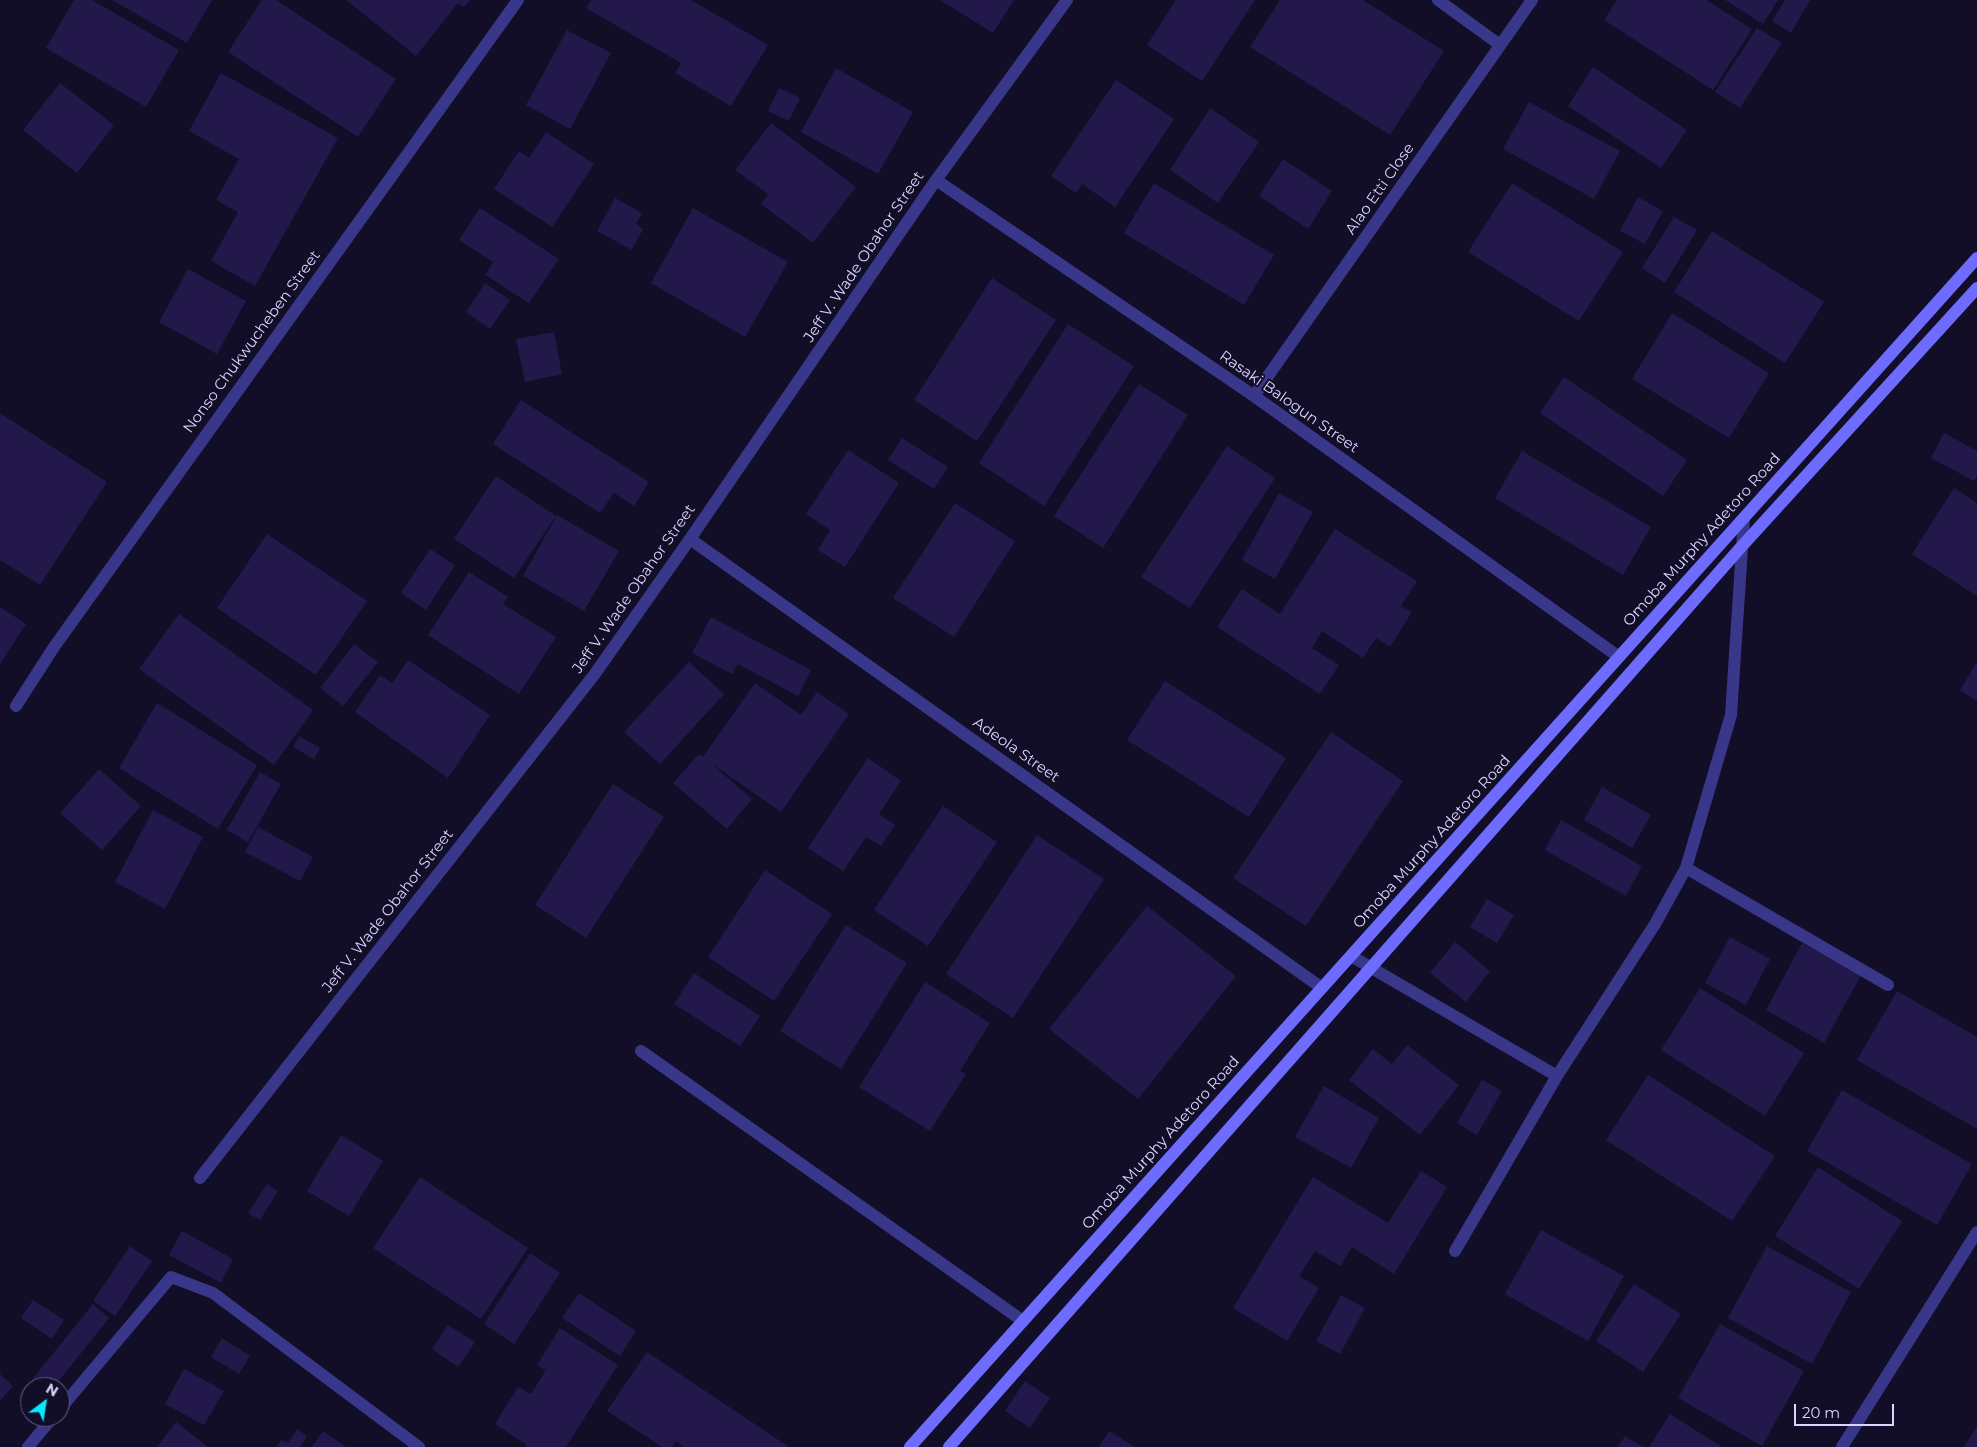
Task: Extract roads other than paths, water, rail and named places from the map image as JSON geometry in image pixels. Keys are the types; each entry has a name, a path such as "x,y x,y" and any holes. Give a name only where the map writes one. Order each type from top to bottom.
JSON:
{"street":[{"name":"Nonso Chukwucheben Street","path":"16,706 59,639 518,0"},
{"name":"Jeff V. Wade Obahor Street","path":"200,1178 594,675 690,539 936,180 1067,0"},
{"path":"1438,0 1500,45"},
{"name":"Alao Etti Close","path":"1254,396 1532,0"},
{"name":"Rasaki Balogun Street","path":"936,180 1254,396 1619,657"},
{"name":"Omoba Murphy Adetoro Road","path":"910,1447 1977,258"},
{"path":"949,1447 1373,968 1742,546 1977,288"},
{"path":"1455,1251 1557,1076 1655,924 1686,868 1731,715 1744,518"},
{"name":"Adeola Street","path":"690,539 1322,988"},
{"path":"1686,868 1888,986"},
{"path":"1351,956 1557,1076"},
{"path":"641,1051 1023,1321"},
{"path":"1842,1447 1971,1255 1977,1232"},
{"path":"70,1397 171,1277 214,1293 419,1447"},
{"path":"28,1447 45,1427"}]}
